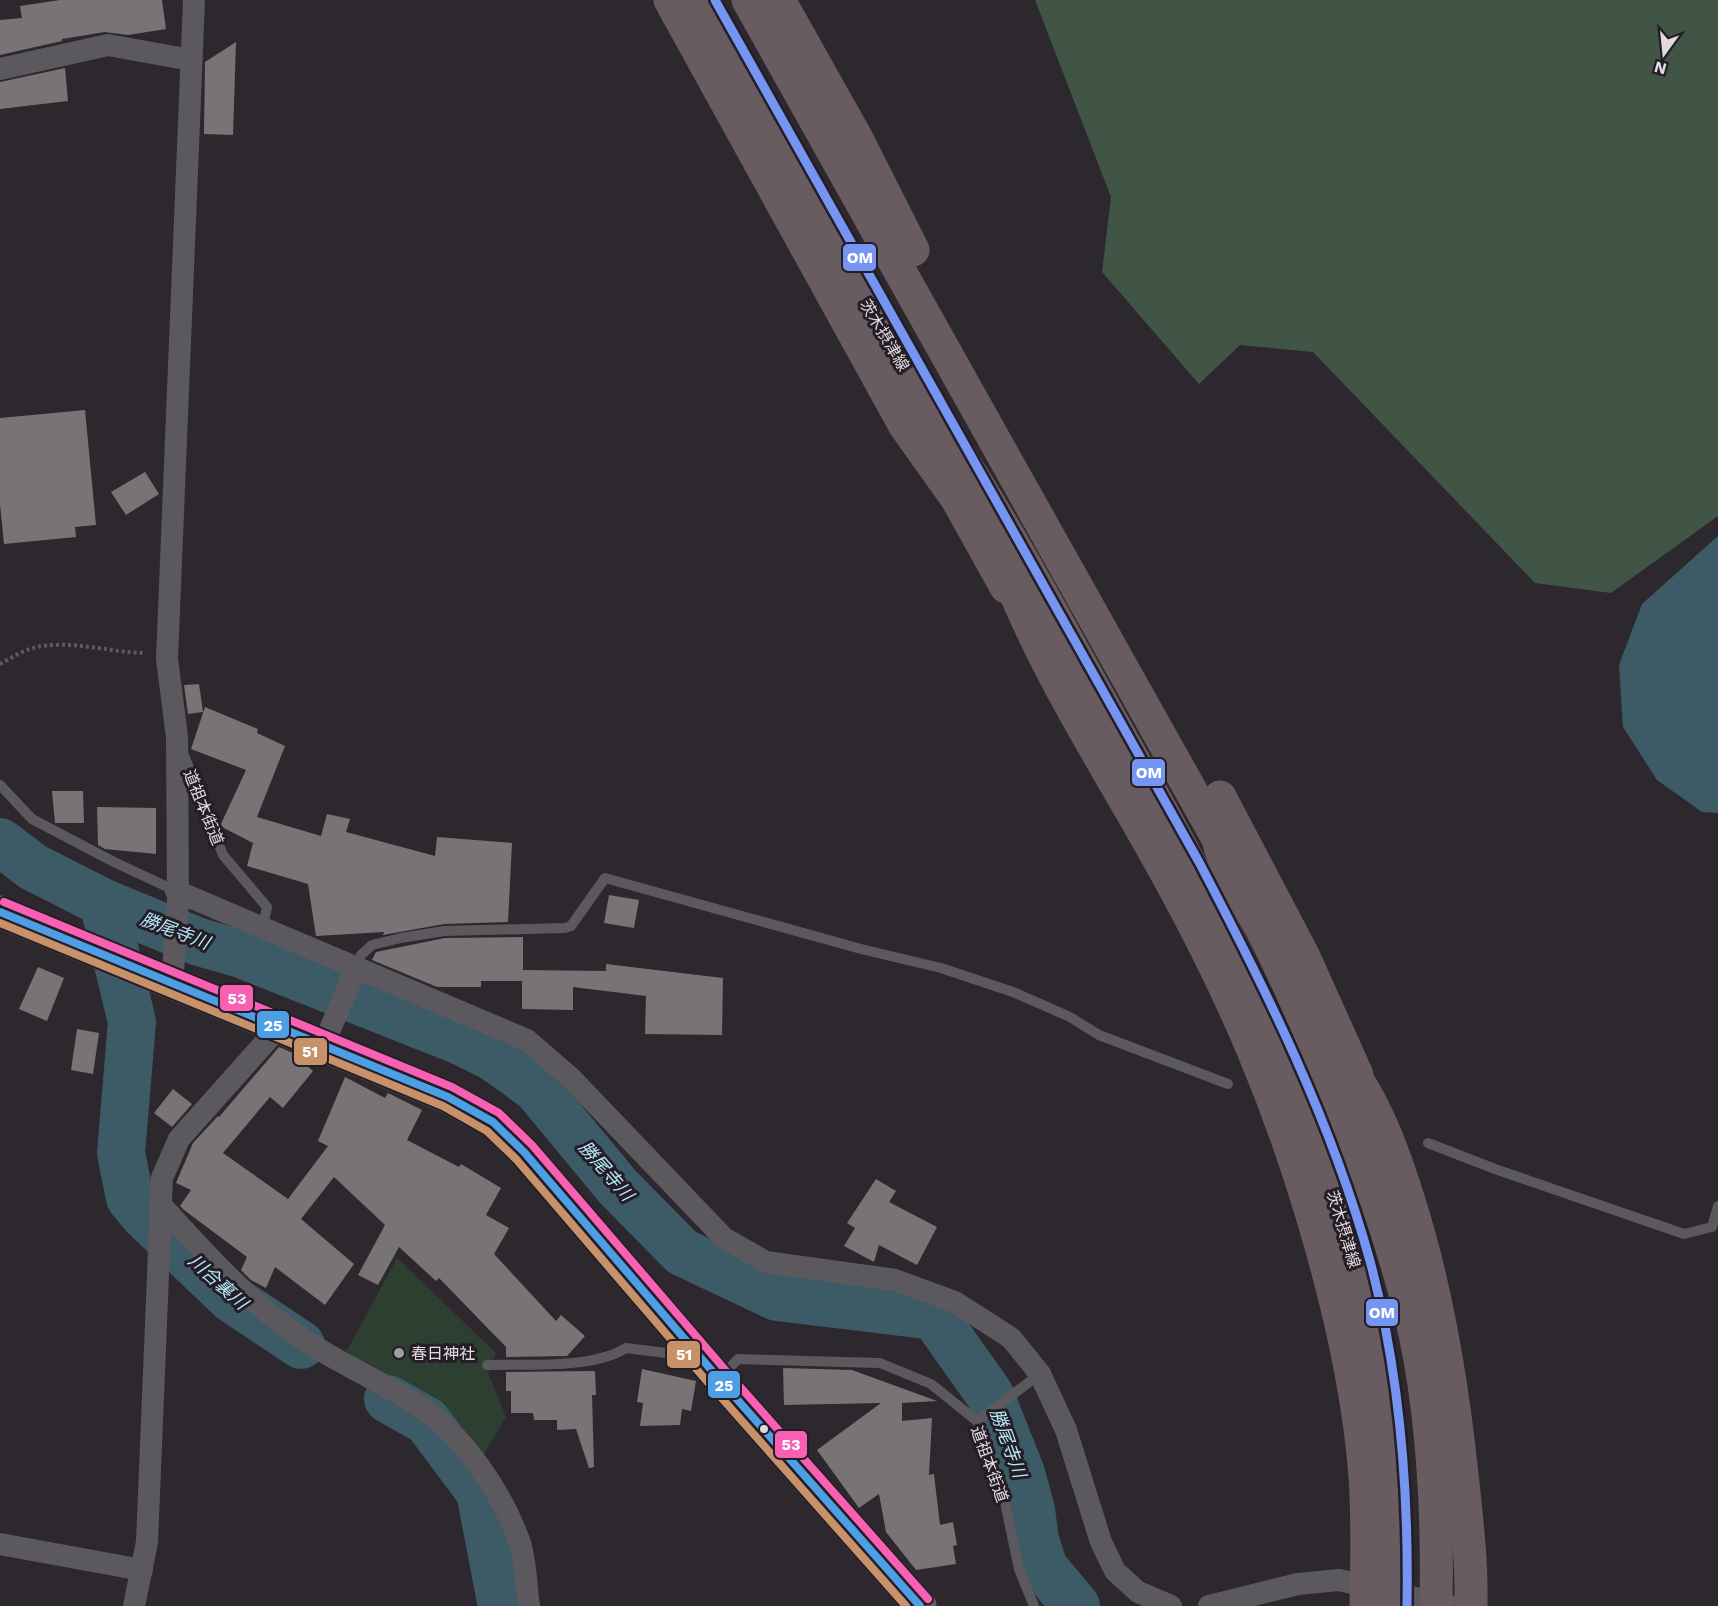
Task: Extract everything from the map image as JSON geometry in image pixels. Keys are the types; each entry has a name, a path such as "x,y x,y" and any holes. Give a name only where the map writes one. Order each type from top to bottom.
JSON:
{"main road":[{"path":"670,0 905,426 957,499 1176,890 1227,991 1270,1086 1325,1256 1348,1354 1361,1439 1367,1514 1381,1564 1366,1606"},
{"name":"茨木摂津線","path":"700,0 851,278 1005,532 1193,867 1268,1021 1349,1237 1368,1314 1391,1476 1381,1564 1393,1606"},
{"path":"748,0 1218,839 1235,856 1343,1060 1357,1075"},
{"path":"779,0 856,137 914,252 1247,847 1304,957 1357,1075 1388,1134 1432,1282 1454,1408 1453,1599"},
{"path":"932,414 1003,562 1032,633"},
{"path":"1218,839 1223,860 1278,963 1328,1075 1374,1198 1409,1309 1418,1353 1453,1599"},
{"path":"0,912 137,970 172,977 278,1028 448,1097 493,1122 531,1160 719,1379 920,1606"}],"street":[{"path":"172,977 177,896 177,738 166,659 194,0"},
{"path":"0,69 108,45 191,60"},
{"path":"177,896 263,926 527,1040 571,1078 724,1238 766,1262 895,1280 955,1302 1011,1338 1040,1374 1066,1430 1101,1542 1115,1571 1138,1592 1171,1606"},
{"path":"324,1046 357,968"},
{"path":"134,1606 147,1542 162,1178 178,1139 278,1028"},
{"path":"160,1209 230,1280 290,1331 351,1369 417,1404 463,1446 498,1492 520,1545 529,1606"},
{"path":"0,1544 142,1570"},
{"path":"1209,1606 1299,1584 1339,1580 1453,1599"}],"lane":[{"name":"道祖本街道","path":"177,738 224,855 267,907 263,926"},
{"path":"0,785 32,819 177,896"},
{"path":"357,968 362,955 372,945 401,938 444,931 571,926 605,878 861,949 941,968 1012,992 1070,1017 1099,1035 1228,1084"},
{"path":"1428,1143 1495,1169 1684,1234 1712,1227 1718,1206"},
{"path":"487,1365 586,1361 613,1356 626,1348 666,1353 685,1340"},
{"name":"道祖本街道","path":"719,1379 738,1359 880,1363 931,1384 976,1421 1002,1488 1019,1569 1034,1606"},
{"path":"976,1421 1040,1374"}],"path":[{"path":"0,663 31,649 74,645 115,652 144,653 166,659"}],"green space":[{"path":"1035,0 1718,0 1718,516 1611,593 1535,583 1313,352 1240,345 1199,384 1102,272 1111,197"},
{"path":"397,1258 496,1353 488,1373 506,1417 484,1454 346,1352"}],"water":[{"path":"1718,536 1718,813 1702,812 1657,780 1623,727 1619,665 1642,604"}],"building":[{"path":"60,0 162,0 166,29 128,35 105,32 62,39 62,41 0,55 0,20 22,18 20,6"},
{"path":"236,42 233,135 204,134 205,62"},
{"path":"65,68 68,101 0,109 0,82"},
{"path":"85,410 96,525 75,527 76,537 4,544 0,504 0,418"},
{"path":"145,472 159,494 126,515 111,492"},
{"path":"199,684 203,712 188,714 184,685"},
{"path":"205,707 258,729 257,733 285,746 257,817 321,836 327,814 350,819 346,832 435,856 437,837 512,843 508,922 444,924 383,935 384,932 316,936 308,884 247,866 253,843 220,826 246,770 191,749"},
{"path":"52,791 83,791 84,823 55,823"},
{"path":"97,807 156,808 156,854 105,849 98,845"},
{"path":"609,895 639,900 634,928 604,923"},
{"path":"523,937 523,970 606,971 606,964 723,978 722,1035 645,1034 646,996 573,987 573,1010 522,1009 522,981 481,981 481,987 437,987 372,960 376,952 445,938"},
{"path":"38,967 64,978 47,1021 19,1009"},
{"path":"77,1029 99,1033 93,1074 71,1070"},
{"path":"279,1047 293,1053 313,1071 283,1108 270,1097 223,1153 288,1199 328,1146 318,1141 345,1077 385,1098 388,1093 422,1110 407,1140 459,1167 461,1164 501,1188 486,1215 509,1228 494,1254 556,1321 561,1315 585,1336 567,1356 506,1357 506,1347 439,1278 436,1281 399,1247 378,1285 358,1275 385,1225 334,1177 301,1219 354,1264 325,1305 275,1267 266,1288 251,1280 241,1270 247,1257 180,1206 191,1190 176,1183 193,1143 219,1117"},
{"path":"173,1089 192,1104 172,1127 154,1113"},
{"path":"876,1179 896,1191 889,1202 937,1227 917,1265 879,1245 874,1262 844,1246 855,1228 847,1223"},
{"path":"783,1368 852,1370 937,1401 902,1403 902,1421 932,1418 929,1475 934,1474 940,1525 953,1522 957,1545 953,1546 956,1564 916,1570 886,1532 879,1494 859,1508 817,1450 881,1403 784,1405"},
{"path":"642,1369 696,1381 691,1411 682,1409 680,1425 640,1426 643,1403 637,1402"},
{"path":"595,1371 596,1395 592,1395 594,1467 589,1468 576,1429 557,1430 557,1420 534,1420 533,1413 511,1413 511,1391 506,1391 506,1372"}],"waterway":[{"name":"勝尾寺川","path":"0,842 33,867 104,903 199,942 241,954 458,1040 493,1057 536,1088 618,1187 682,1252 777,1297 934,1316 990,1395 1021,1473 1031,1510 1035,1540 1044,1568 1076,1606"},
{"name":"川合裏川","path":"106,914 132,1022 121,1153 130,1198 144,1215 232,1299 301,1345"},
{"name":"川合裏川","path":"388,1399 427,1421 480,1492 502,1606"}],"transit line":[{"name":"OM","path":"715,0 1199,862 1295,1057 1336,1157 1354,1209 1370,1261 1389,1346 1404,1475 1407,1606"},
{"name":"53","path":"4,902 452,1087 499,1113 532,1145 727,1372 928,1599"},
{"name":"25","path":"0,912 448,1097 493,1122 524,1152 719,1379 920,1606"},
{"name":"51","path":"0,923 443,1106 487,1131 516,1159 711,1386 906,1606"}],"place":[{"name":"春日神社","path":"399,1353"}]}
